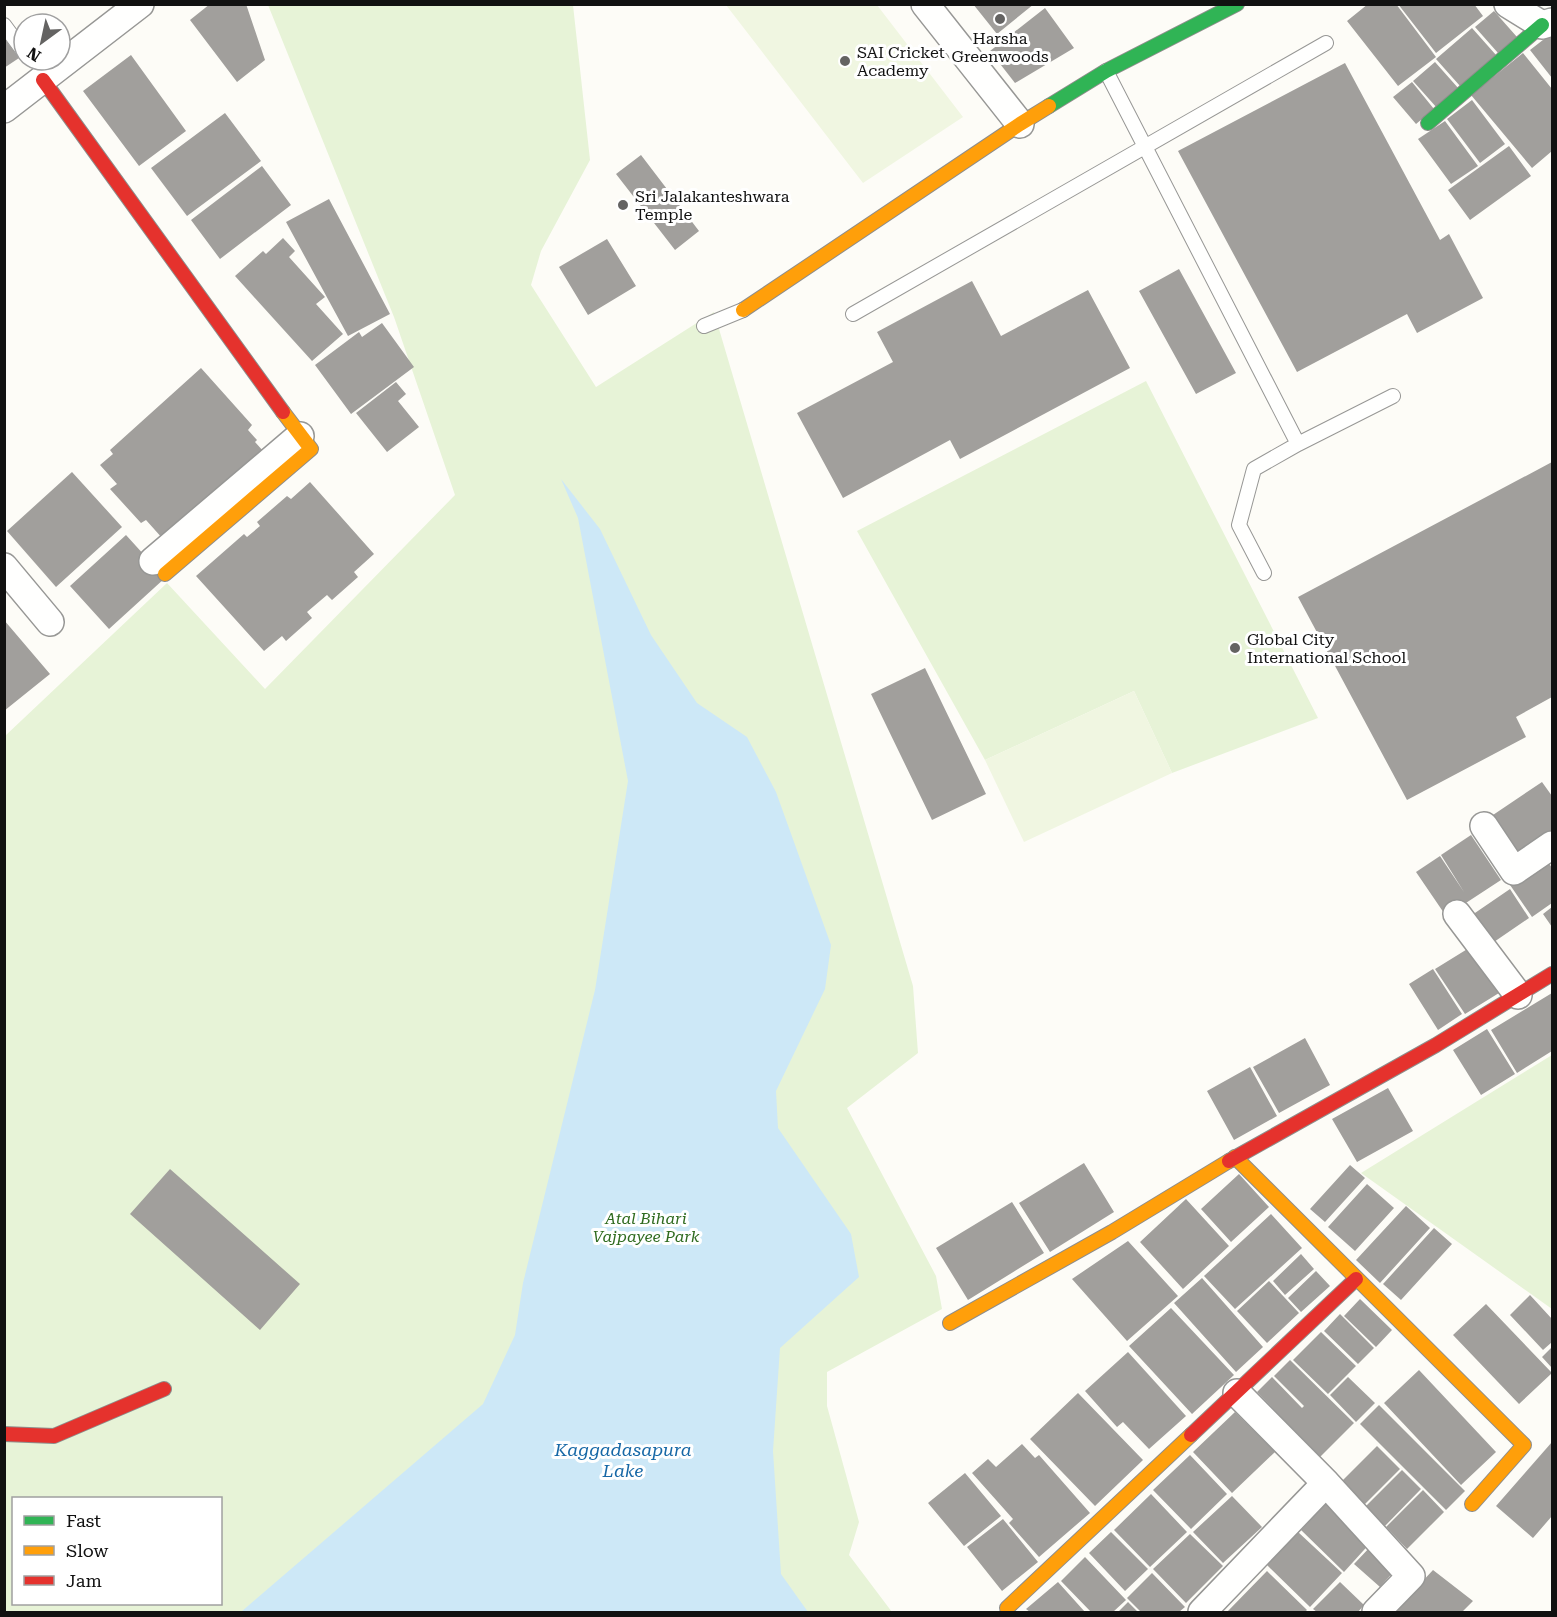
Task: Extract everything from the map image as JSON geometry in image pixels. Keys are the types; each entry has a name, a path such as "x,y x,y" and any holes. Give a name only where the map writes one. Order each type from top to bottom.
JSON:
{"street":[{"path":"4,109 38,73 140,4"},
{"path":"924,4 1020,124"},
{"path":"743,310 1020,124 1106,71 1237,4"},
{"path":"1428,123 1547,24 1508,4"},
{"path":"38,73 300,436 159,567"},
{"path":"4,567 50,622"},
{"path":"1484,826 1514,871 1552,845"},
{"path":"1456,914 1518,995"},
{"path":"950,1323 1112,1232 1234,1156 1436,1046 1552,974"},
{"path":"1234,1156 1524,1445 1472,1504"},
{"path":"1007,1608 1356,1279"},
{"path":"4,1434 54,1436 164,1389"},
{"path":"1236,1393 1326,1483 1412,1576 1376,1612"},
{"path":"1202,1612 1326,1483"}],"lane":[{"path":"852,314 1326,43"},
{"path":"1106,71 1298,444"},
{"path":"704,326 743,310"},
{"path":"1264,573 1239,525 1254,469 1298,444 1394,396"}],"green space":[{"name":"Atal Bihari Vajpayee Park","path":"268,5 573,5 590,160 541,251 531,285 596,387 714,312 913,986 918,1053 847,1108 936,1276 942,1309 827,1372 827,1406 859,1522 849,1555 892,1612 5,1612 5,736 167,583 265,689 455,495 394,317"},
{"name":"SAI Cricket Academy","path":"726,5 877,5 963,117 863,183"},
{"path":"1146,381 1318,718 1172,773 1134,691 985,760 857,531"},
{"path":"1134,691 1172,773 1024,842 985,760"},
{"path":"1552,1055 1552,1309 1361,1173"}],"water":[{"name":"Kaggadasapura Lake","path":"561,479 600,529 651,635 697,703 747,737 776,792 831,945 825,989 776,1091 778,1128 851,1234 859,1277 780,1348 773,1451 781,1574 808,1612 241,1612 483,1404 515,1335 523,1283 595,990 628,781 578,518"}],"building":[{"path":"210,4 246,4 265,60 237,82 190,20"},
{"name":"Harsha Greenwoods","path":"973,4 1034,4 997,34"},
{"path":"1368,4 1396,4 1436,57 1398,86 1347,21"},
{"path":"1398,4 1474,4 1483,16 1436,53"},
{"path":"1045,8 1074,48 1015,83 990,51"},
{"path":"1494,11 1517,37 1498,53 1475,27"},
{"path":"1472,28 1496,55 1460,86 1436,59"},
{"path":"1552,33 1552,78 1530,50"},
{"path":"4,38 12,49 12,63 4,68"},
{"path":"1523,53 1552,89 1552,151 1532,168 1471,95"},
{"path":"131,55 186,131 139,166 83,91"},
{"path":"1435,62 1459,89 1437,108 1413,81"},
{"path":"1345,63 1440,240 1449,234 1483,298 1417,333 1407,314 1297,372 1178,151"},
{"path":"1412,82 1434,109 1416,124 1393,97"},
{"path":"1472,100 1505,144 1480,163 1447,119"},
{"path":"225,113 261,161 187,216 151,168"},
{"path":"1445,121 1478,166 1451,184 1418,139"},
{"path":"1509,146 1531,176 1470,220 1448,190"},
{"path":"641,155 699,231 675,250 616,174"},
{"path":"262,166 291,205 220,259 191,220"},
{"path":"329,199 390,314 348,336 286,222"},
{"path":"283,238 295,251 289,257 325,297 316,304 343,334 312,361 235,276 263,251 266,254"},
{"path":"607,239 636,286 588,315 559,267"},
{"path":"1179,269 1236,373 1196,394 1139,291"},
{"path":"972,281 1001,336 1088,290 1130,368 960,459 950,440 843,498 797,413 893,362 877,332"},
{"path":"382,323 414,367 351,414 315,365 359,332 362,337"},
{"path":"201,368 252,425 248,430 264,452 163,539 146,520 141,523 110,489 117,484 100,465 113,454 110,450"},
{"path":"396,382 406,394 398,401 419,427 387,452 356,413"},
{"path":"1552,462 1552,697 1516,717 1526,737 1407,800 1298,597"},
{"path":"72,472 122,527 56,587 7,531"},
{"path":"310,482 374,554 354,572 358,577 332,600 327,595 307,612 312,618 286,641 282,636 264,651 196,576 244,534 247,537 260,526 257,522 287,496 291,499"},
{"path":"126,535 165,578 109,629 70,586"},
{"path":"4,620 50,674 4,711"},
{"path":"925,668 986,794 932,820 871,694"},
{"path":"1542,782 1552,796 1552,836 1519,859 1490,817"},
{"path":"1471,835 1501,880 1446,916 1416,872 1440,856 1464,892 1441,855"},
{"path":"1545,857 1552,868 1552,903 1532,917 1508,882"},
{"path":"1510,889 1529,918 1491,944 1472,915"},
{"path":"1552,907 1552,927 1543,914"},
{"path":"1469,948 1499,993 1465,1014 1435,969"},
{"path":"1433,969 1462,1014 1438,1030 1409,984"},
{"path":"1552,993 1552,1051 1517,1073 1491,1030"},
{"path":"1487,1029 1515,1074 1481,1095 1453,1050"},
{"path":"1305,1038 1330,1085 1279,1113 1253,1067"},
{"path":"1250,1067 1277,1116 1234,1140 1207,1091"},
{"path":"1388,1088 1413,1131 1357,1162 1332,1119"},
{"path":"1084,1163 1114,1212 1050,1252 1019,1203"},
{"path":"1350,1165 1365,1178 1325,1222 1310,1209"},
{"path":"170,1169 300,1284 260,1330 130,1214"},
{"path":"1239,1174 1269,1207 1231,1242 1201,1209"},
{"path":"1367,1184 1394,1208 1355,1251 1328,1227"},
{"path":"1186,1199 1229,1246 1183,1289 1140,1242"},
{"path":"1012,1202 1044,1253 968,1300 936,1248"},
{"path":"1406,1206 1430,1228 1380,1283 1356,1260"},
{"path":"1271,1214 1302,1248 1235,1309 1204,1276"},
{"path":"1434,1228 1452,1244 1401,1300 1383,1284"},
{"path":"1128,1241 1178,1296 1127,1341 1072,1279"},
{"path":"1301,1254 1314,1269 1285,1295 1273,1281"},
{"path":"1316,1271 1330,1286 1301,1312 1288,1298"},
{"path":"1202,1278 1263,1347 1236,1372 1174,1303"},
{"path":"1269,1281 1299,1313 1267,1343 1237,1311"},
{"path":"1530,1295 1552,1319 1552,1342 1543,1350 1510,1315"},
{"path":"1360,1299 1392,1330 1376,1347 1344,1316"},
{"path":"1486,1304 1552,1373 1519,1404 1453,1335"},
{"path":"1171,1308 1234,1375 1192,1414 1129,1346"},
{"path":"1340,1314 1374,1348 1358,1364 1324,1331"},
{"path":"1321,1332 1356,1366 1328,1394 1293,1360"},
{"path":"1552,1347 1552,1368 1542,1357"},
{"path":"1128,1352 1186,1416 1149,1449 1123,1422 1117,1427 1085,1391"},
{"path":"1290,1360 1354,1423 1320,1457 1257,1392 1272,1377 1302,1408 1304,1406 1274,1376"},
{"path":"1419,1370 1496,1452 1461,1485 1384,1403"},
{"path":"1348,1377 1375,1403 1356,1422 1330,1395"},
{"path":"1078,1393 1143,1460 1095,1506 1030,1439"},
{"path":"1379,1405 1465,1491 1446,1510 1360,1424"},
{"path":"1235,1412 1275,1452 1232,1493 1193,1452"},
{"path":"1552,1442 1552,1516 1533,1538 1496,1506"},
{"path":"1022,1444 1035,1458 1039,1455 1090,1513 1039,1557 1009,1523 1013,1519 972,1473 988,1459 996,1467"},
{"path":"1377,1446 1400,1469 1364,1505 1341,1482"},
{"path":"1190,1455 1227,1494 1191,1529 1153,1490"},
{"path":"1402,1470 1421,1489 1385,1526 1366,1506"},
{"path":"965,1473 1001,1516 964,1546 928,1503"},
{"path":"1423,1490 1444,1512 1407,1549 1386,1527"},
{"path":"1151,1494 1187,1532 1150,1567 1114,1530"},
{"path":"1232,1496 1262,1527 1223,1563 1193,1532"},
{"path":"1330,1499 1373,1540 1344,1572 1301,1530"},
{"path":"1003,1519 1038,1562 1002,1591 967,1547"},
{"path":"1111,1532 1148,1569 1125,1591 1089,1553"},
{"path":"1298,1532 1342,1573 1310,1607 1267,1565"},
{"path":"1190,1534 1223,1566 1186,1603 1153,1569"},
{"path":"1371,1546 1396,1569 1380,1587 1354,1564"},
{"path":"1085,1557 1126,1600 1113,1612 1091,1612 1061,1581"},
{"path":"1433,1570 1473,1601 1462,1612 1394,1612"},
{"path":"1267,1571 1307,1610 1305,1612 1227,1612"},
{"path":"1152,1573 1185,1607 1179,1612 1141,1612 1127,1598"},
{"path":"1058,1582 1085,1612 1030,1612 1026,1609"},
{"path":"1340,1582 1364,1605 1358,1612 1317,1612 1313,1609"},
{"path":"1128,1602 1138,1612 1118,1612"}],"traffic: fast":[{"path":"1049,106 1106,71 1237,4"},
{"path":"1428,123 1542,25"}],"traffic: slow":[{"path":"743,310 1049,106"},
{"path":"165,574 311,449 283,412"},
{"path":"1235,1157 1524,1445 1472,1504"},
{"path":"950,1323 1112,1232 1229,1161"},
{"path":"1007,1608 1191,1435"}],"traffic: jam":[{"path":"43,80 283,412"},
{"path":"1229,1161 1436,1045 1552,974"},
{"path":"1191,1435 1356,1279"},
{"path":"4,1434 54,1436 164,1389"}],"place":[{"name":"Harsha Greenwoods","path":"1000,19"},
{"name":"SAI Cricket Academy","path":"845,61"},
{"name":"Sri Jalakanteshwara Temple","path":"623,205"},
{"name":"Global City International School","path":"1235,648"}]}
